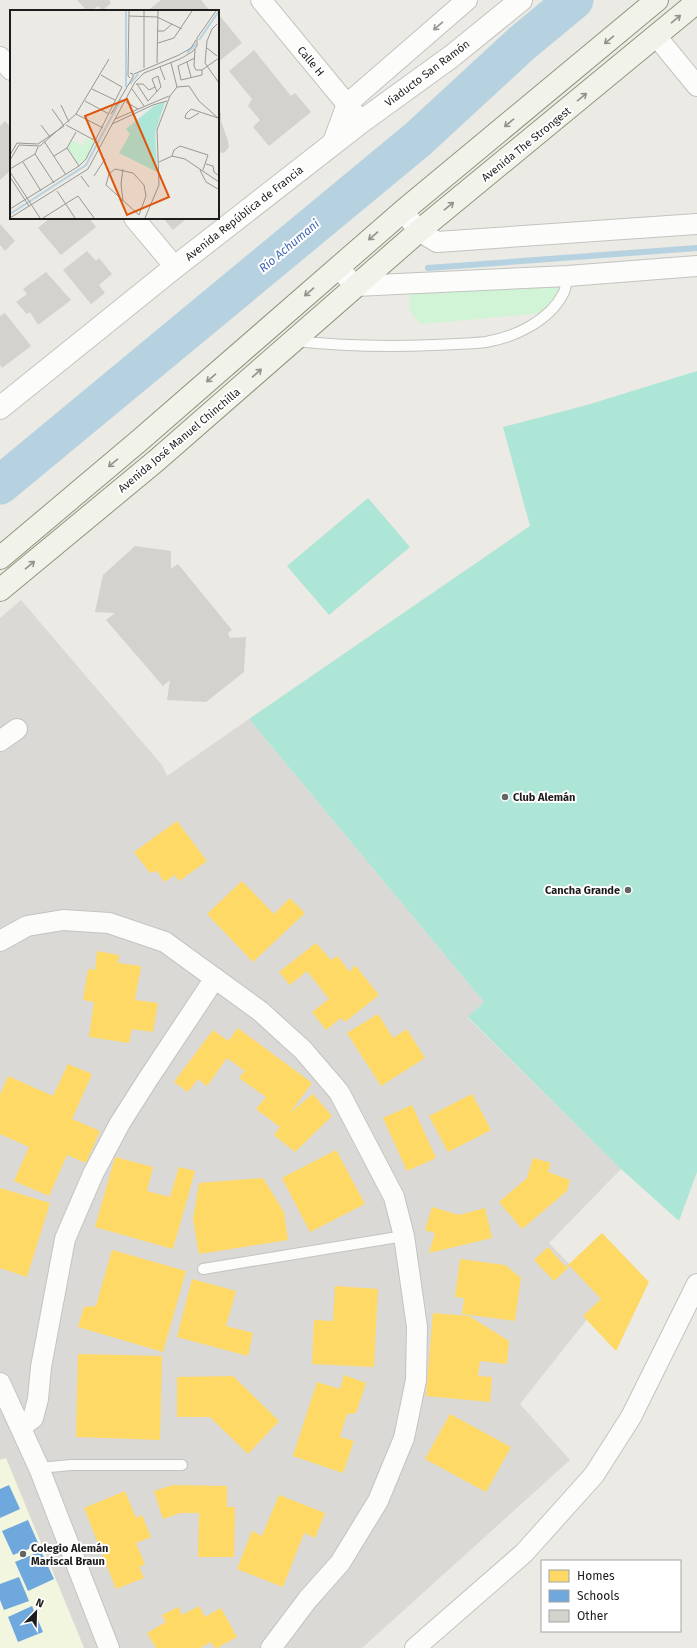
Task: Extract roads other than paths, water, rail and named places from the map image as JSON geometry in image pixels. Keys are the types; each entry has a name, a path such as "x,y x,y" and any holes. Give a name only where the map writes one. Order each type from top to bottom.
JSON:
{"main road":[{"path":"0,558 140,440 403,211 657,0"},
{"name":"Avenida The Strongest","path":"355,286 419,231 697,2"},
{"path":"639,15 656,36"},
{"name":"Avenida José Manuel Chinchilla","path":"0,590 157,460 355,286"},
{"path":"140,440 157,460"}],"street":[{"name":"Calle H","path":"261,0 361,122"},
{"path":"332,145 347,104 467,0"},
{"name":"Viaducto San Ramón","path":"332,145 452,56 521,0"},
{"path":"656,36 697,86"},
{"path":"0,57 10,69"},
{"name":"Avenida República de Francia","path":"0,408 175,267 332,145"},
{"path":"403,211 419,231 436,242 697,224"},
{"path":"135,219 175,267"},
{"path":"338,267 355,286 568,276 697,266"},
{"path":"0,741 17,729"},
{"path":"0,941 27,926 63,920 109,923 165,942 260,1010 303,1050 339,1092 394,1197 404,1236 417,1327 416,1380 404,1438 378,1501 340,1563 308,1599 271,1648"},
{"path":"21,1428 33,1418 38,1399 41,1367 49,1321 66,1239 93,1174 120,1123 216,978"},
{"path":"415,1648 524,1553 594,1475 631,1417 697,1284"},
{"path":"0,1383 39,1468 109,1648"}],"lane":[{"path":"295,340 355,346 392,347 486,342 535,324 548,313 564,293 568,276"},
{"path":"203,1269 404,1236"},
{"path":"39,1468 71,1465 182,1465"}],"waterway":[{"name":"Río Achumani","path":"0,485 418,139 522,43 574,0"},
{"path":"428,268 697,248"}],"place":[{"name":"Club Alemán","path":"505,797"},
{"name":"Cancha Grande","path":"628,890"},
{"name":"Colegio Alemán Mariscal Braun","path":"23,1554"}]}
